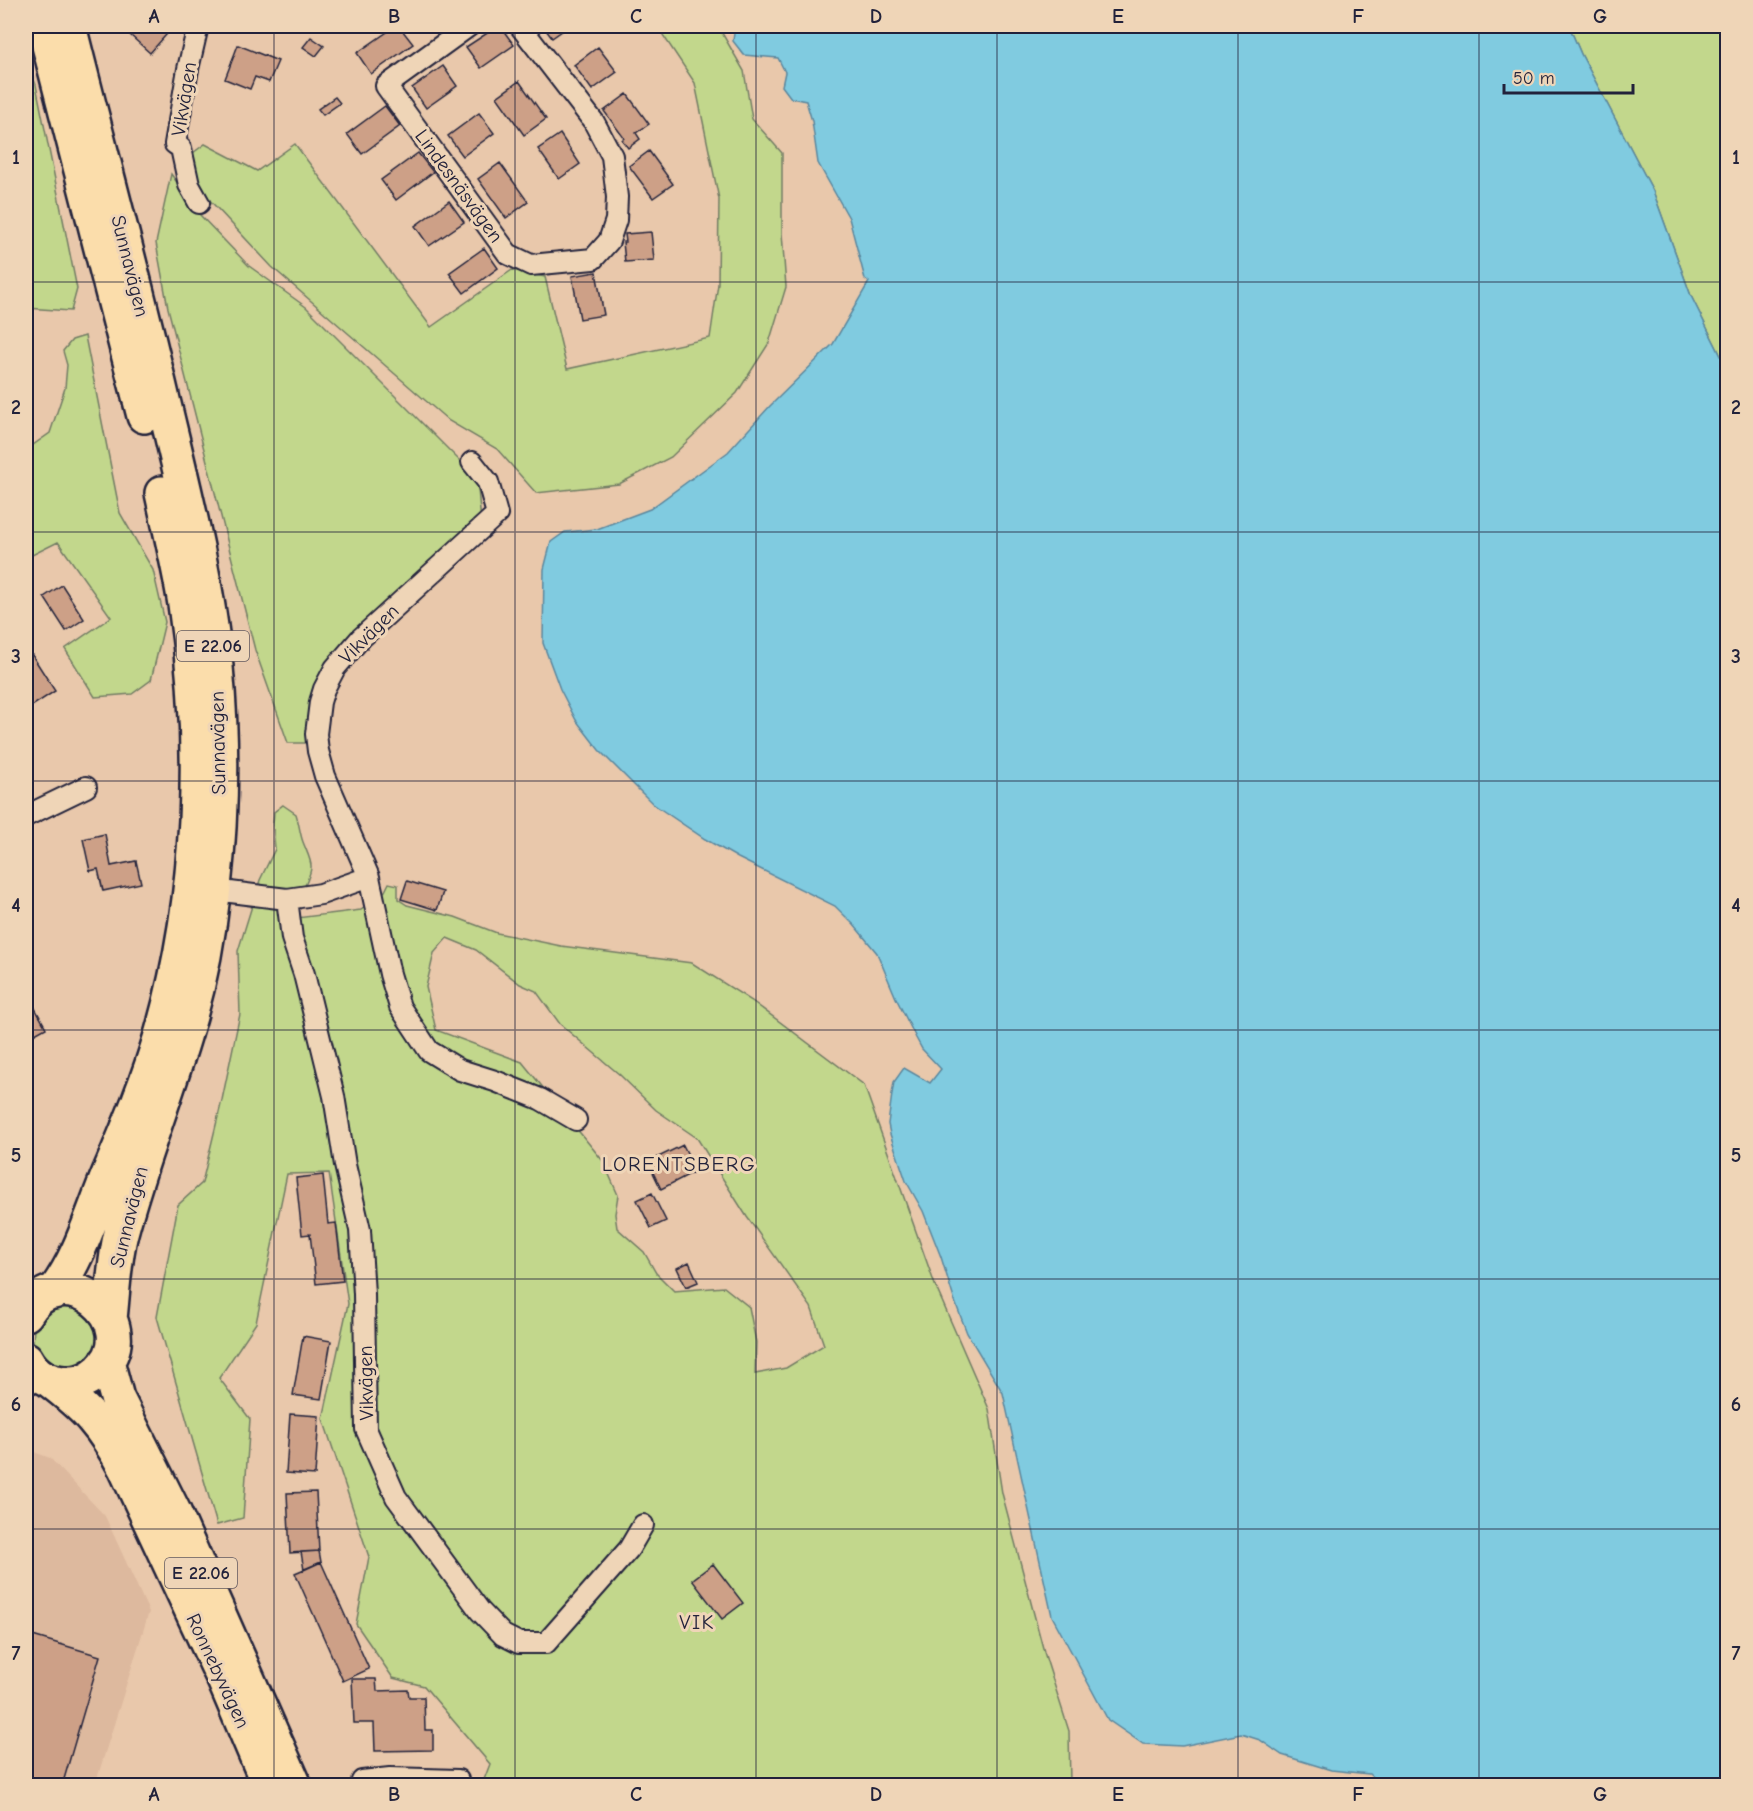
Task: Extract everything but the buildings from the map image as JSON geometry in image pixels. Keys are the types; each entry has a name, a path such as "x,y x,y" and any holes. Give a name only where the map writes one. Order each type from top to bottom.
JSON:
{"highway":[{"name":"Sunnavägen","path":"44,26 142,409 173,543 192,664 197,787 191,883 176,976 162,1031 137,1107 76,1258 54,1292"},
{"name":"Sunnavägen","path":"69,26 155,365 196,538 216,667 219,725 220,809 214,890 202,961 187,1028 120,1237 110,1319"},
{"path":"54,1292 69,1290 91,1296 102,1306 110,1319"},
{"name":"E 22.06","path":"26,1314 37,1300 54,1292"},
{"name":"E 22.06","path":"107,1361 113,1340 110,1319"},
{"name":"E 22.06","path":"26,1359 36,1372 49,1380"},
{"path":"49,1380 65,1383 83,1381 99,1371 107,1361"},
{"name":"Ronnebyvägen","path":"107,1361 117,1398 174,1512 295,1785"},
{"name":"Ronnebyvägen","path":"49,1380 90,1414 116,1451 225,1682 269,1785"}],"street":[{"name":"Vikvägen","path":"198,26 175,144 181,148 189,185 199,203"},
{"name":"Lindesnäsvägen","path":"469,26 386,86 508,254 531,265 593,259 609,242 616,220 617,196 612,156 594,122 520,26"},
{"name":"Vikvägen","path":"472,462 488,482 497,514 360,639 330,676 320,702 316,734 320,763 369,877 390,974 400,1007 429,1051 460,1070 540,1099 576,1120"},
{"path":"26,816 86,787"},
{"path":"214,890 287,899 321,894 369,877"},
{"name":"Vikvägen","path":"287,899 292,938 304,974 334,1096 345,1165 360,1230 364,1294 366,1429 396,1497 480,1611 503,1635 519,1643 546,1643 629,1549 642,1525"},
{"path":"363,1781 390,1778 458,1780"}],"shaded area":[{"path":"26,1449 50,1458 105,1516 149,1612 95,1785 26,1785"}],"green space":[{"path":"657,26 718,26 744,71 752,119 782,153 782,233 786,287 769,343 737,393 671,457 619,484 536,493 497,449 449,421 272,267 204,194 189,156 205,144 257,171 295,144 431,327 512,270 545,277 567,369 710,338 718,284 719,199 695,83"},
{"path":"1569,26 1727,26 1727,368 1691,296 1653,191 1581,54"},
{"path":"26,57 36,85 77,289 71,311 26,308"},
{"path":"171,174 200,215 249,266 306,307 477,478 481,522 354,634 309,743 288,743 255,650 168,308 156,243"},
{"path":"85,336 120,513 153,570 165,622 151,680 132,694 95,697 65,649 111,617 58,542 26,558 26,450 50,433 65,388 67,365 63,351 72,340"},
{"path":"283,805 296,814 310,860 310,874 304,888 291,892 297,918 361,910 385,891 389,883 398,885 398,899 407,905 455,917 497,933 561,946 692,963 752,1001 864,1085 935,1285 989,1409 1002,1493 1044,1652 1069,1731 1070,1785 482,1785 490,1764 424,1686 393,1678 356,1624 369,1557 323,1419 348,1304 329,1173 287,1174 256,1323 219,1378 250,1419 243,1518 217,1525 157,1317 178,1205 202,1183 222,1100 240,1014 238,951 260,880 275,849 274,812","holes":["447,938 476,950 520,984 536,991 560,1024 620,1075 656,1110 697,1138 747,1217 811,1307 824,1345 786,1368 755,1374 756,1342 749,1307 724,1287 674,1291 656,1273 644,1252 617,1228 615,1214 618,1195 603,1161 522,1062 436,1030 426,987 434,953"]},
{"path":"74,1304 97,1322 99,1350 79,1369 51,1368 33,1346 34,1326 53,1306"}],"water":[{"path":"735,26 1569,26 1581,54 1653,191 1691,296 1727,368 1727,1785 1381,1785 1369,1774 1331,1770 1282,1755 1260,1740 1241,1734 1182,1746 1143,1744 1108,1720 1052,1616 1003,1393 967,1333 941,1257 923,1211 906,1181 890,1134 888,1124 894,1082 904,1068 930,1083 941,1069 922,1049 896,998 877,953 854,925 835,906 738,858 653,804 599,750 576,720 560,689 543,643 544,569 551,542 565,532 597,529 650,509 728,452 770,406 833,344 869,282 865,279 849,218 818,163 812,121 806,101 791,98 782,86 785,72 778,58 744,55 733,41"}],"district":[{"name":"LORENTSBERG","path":"679,1164"},
{"name":"VIK","path":"697,1622"}]}
